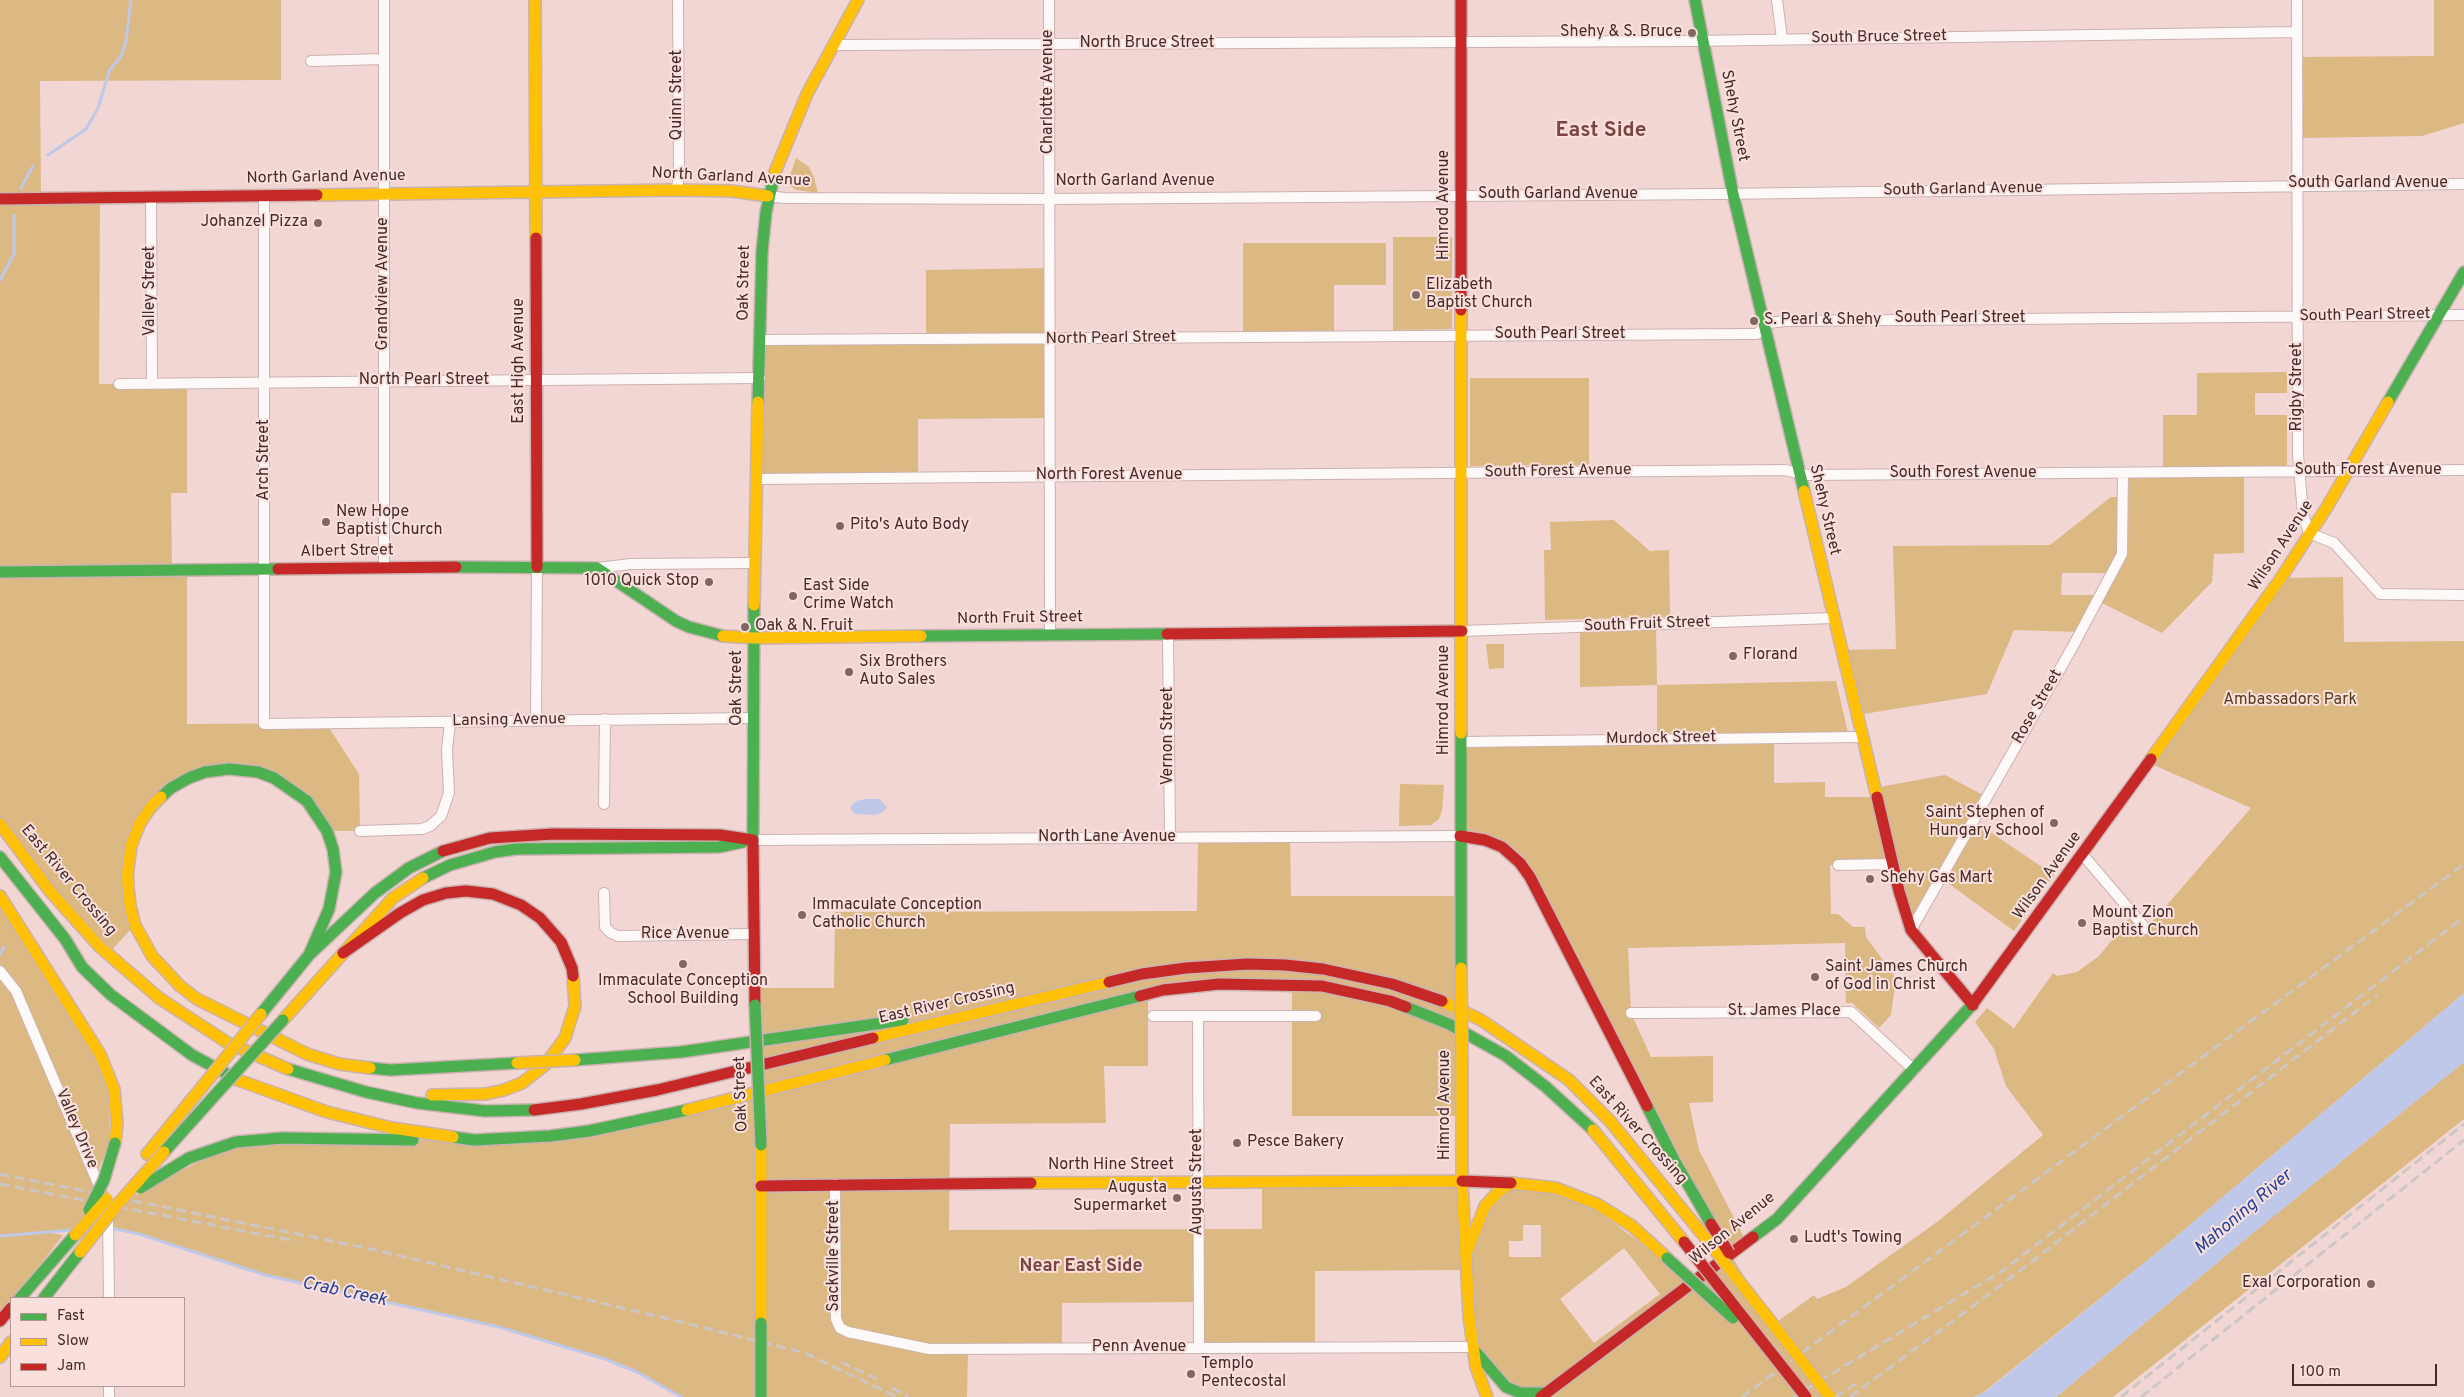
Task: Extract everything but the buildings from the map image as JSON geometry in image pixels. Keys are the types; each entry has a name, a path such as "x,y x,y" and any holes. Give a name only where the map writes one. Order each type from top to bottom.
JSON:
{"main road":[{"name":"East High Avenue","path":"536,0 537,567"},
{"name":"Oak Street","path":"761,1397 761,1145 752,934 754,563 762,252 768,196 780,157 807,94 858,0"},
{"name":"Himrod Avenue","path":"1461,0 1462,632 1460,836 1462,1181 1471,1346 1487,1397"},
{"name":"Shehy Street","path":"1695,0 1733,194 1892,864 1911,930 1973,1005"},
{"name":"North Garland Avenue","path":"0,199 677,190 731,191 768,196"},
{"name":"Wilson Avenue","path":"1543,1396 1777,1219 1973,1005 2084,855 2282,578 2348,471 2464,272"},
{"name":"Albert Street","path":"0,572 598,568"},
{"name":"North Fruit Street","path":"598,568 668,616 689,627 724,636 754,638 1462,632"},
{"path":"309,955 332,901 336,872 333,849 327,831 307,801 274,778 258,772 229,769 215,770 189,778 171,788 152,805 140,823 131,846 127,876 130,906 135,925 152,956 180,986 197,999 307,1054 339,1064 391,1070 680,1052 766,1041 1035,1000"},
{"name":"East River Crossing","path":"0,824 55,897 100,947 159,998 228,1043 293,1071 337,1085 417,1103 485,1111 550,1108 657,1090 1142,974 1186,968 1247,964 1323,969 1392,984 1431,996 1481,1020 1569,1080 1610,1121 1671,1194 1830,1397"},
{"path":"21,1297 147,1154 309,955 364,902 392,880 429,857 473,841 490,838 553,834 720,835 753,840"},
{"path":"1460,836 1485,840 1502,847 1520,863 1530,877 1679,1168 1771,1322"},
{"path":"45,1297 117,1204 392,898 426,876 464,860 516,849 719,847 753,840"},
{"name":"East River Crossing","path":"0,857 65,939 82,967 140,1018 192,1055 248,1085 327,1112 392,1128 474,1140 550,1136 617,1126 1163,990 1219,984 1322,986 1390,1001 1450,1024 1506,1056 1587,1122 1806,1397"},
{"path":"337,1085 416,1095 486,1094 504,1090 522,1083 545,1065 564,1038 575,1006 572,968 561,942 550,927 528,909 493,894 466,891 423,900 400,913 343,953"},
{"path":"0,896 100,1054 114,1089 117,1123 115,1143 104,1180 75,1235"},
{"path":"117,1204 189,1158 236,1142 282,1138 474,1140"},
{"name":"North Hine Street","path":"761,1186 1462,1181 1511,1183 1556,1188 1597,1204 1632,1226 1774,1356"},
{"path":"1466,1254 1485,1206 1497,1193 1511,1183"},
{"path":"0,1322 10,1309"},
{"path":"0,1357 10,1343"},
{"path":"1471,1346 1506,1387 1520,1393 1543,1396"}],"street":[{"name":"Grandview Avenue","path":"384,0 384,568"},
{"name":"Quinn Street","path":"677,190 679,172 678,0"},
{"name":"Charlotte Avenue","path":"1049,0 1050,635"},
{"path":"1777,0 1782,39"},
{"name":"Rigby Street","path":"2297,0 2299,471 2301,508 2309,532"},
{"name":"South Bruce Street","path":"1461,42 1703,41 2297,32"},
{"name":"North Bruce Street","path":"834,45 1461,42"},
{"path":"311,61 383,59"},
{"name":"South Garland Avenue","path":"1461,196 2464,184"},
{"name":"Arch Street","path":"264,196 264,724"},
{"name":"North Garland Avenue","path":"768,196 784,198 1049,199 1461,196"},
{"name":"Valley Street","path":"151,198 152,384"},
{"name":"South Pearl Street","path":"1461,336 1753,334 1772,322 1786,321 2464,315"},
{"name":"North Pearl Street","path":"760,340 1461,336"},
{"name":"North Pearl Street","path":"119,384 760,378"},
{"name":"South Forest Avenue","path":"1462,473 1785,470 1807,475 2464,470"},
{"name":"North Forest Avenue","path":"756,479 1462,473"},
{"name":"Rose Street","path":"1911,930 2072,648 2122,554 2123,473"},
{"path":"2309,532 2334,543 2382,595 2464,595"},
{"name":"Albert Street","path":"598,568 631,564 754,563"},
{"name":"East High Avenue","path":"536,721 537,567"},
{"name":"South Fruit Street","path":"1462,632 1833,618"},
{"name":"Vernon Street","path":"1168,634 1170,837"},
{"name":"Lansing Avenue","path":"264,724 754,718"},
{"path":"604,804 605,719"},
{"path":"360,831 414,830 430,826 436,822 448,802 447,750 450,722"},
{"name":"Murdock Street","path":"1461,742 1862,737"},
{"name":"North Lane Avenue","path":"753,840 1460,836"},
{"path":"2084,855 2146,929"},
{"path":"1838,865 1892,864"},
{"name":"Rice Avenue","path":"604,893 606,926 611,933 618,936 752,934"},
{"name":"Valley Drive","path":"0,971 10,982 34,1032 96,1175 109,1220 109,1297"},
{"name":"St. James Place","path":"1631,1013 1851,1012 1914,1070"},
{"path":"1153,1016 1316,1016"},
{"name":"Augusta Street","path":"1198,1016 1199,1348"},
{"name":"Sackville Street","path":"835,1184 836,1319 840,1328"},
{"name":"Penn Avenue","path":"840,1328 848,1332 888,1342 930,1349 1471,1346"}],"green space":[{"path":"0,0 281,0 281,80 40,81 41,198 100,198 99,384 187,383 187,493 171,493 172,570 187,570 187,724 326,723 359,774 360,831 327,831 321,820 258,772 189,778 134,835 135,925 108,954 0,824"},
{"path":"2434,0 2464,0 2464,123 2422,136 2298,138 2298,57 2434,56"},
{"path":"796,158 809,167 818,193 797,190 787,185"},
{"path":"1393,237 1452,237 1452,329 1393,330"},
{"path":"1243,243 1386,243 1386,285 1334,285 1334,337 1243,337"},
{"path":"1049,268 1050,418 918,419 918,478 756,479 760,340 926,339 926,270"},
{"path":"2287,372 2287,393 2255,393 2255,415 2287,415 2287,471 2244,472 2244,553 2214,554 2212,582 2162,633 2098,601 2081,632 2014,630 1987,694 1857,715 1841,650 1896,649 1893,546 2050,545 2111,497 2123,497 2123,473 2163,472 2163,415 2197,415 2197,373","holes":["2062,573 2112,573 2101,595 2061,595"]},
{"path":"1470,378 1589,378 1589,465 1470,466"},
{"path":"1614,520 1650,551 1669,550 1670,617 1545,620 1544,550 1551,550 1550,522"},
{"name":"Ambassadors Park","path":"2343,577 2344,642 2464,641 2464,993 2165,1246 1984,1392 1974,1397 1541,1397 1521,1393 1471,1347 1466,1270 1315,1271 1315,1347 1199,1348 1199,1302 1062,1303 1062,1349 968,1349 967,1397 681,1397 637,1372 605,1359 499,1327 265,1275 139,1234 109,1228 88,1228 50,1233 63,1235 15,1297 10,1297 0,1316 0,896 107,1068 110,1141 96,1175 117,1205 236,1142 507,1139 759,1092 754,988 834,988 835,912 1197,911 1198,838 1290,837 1291,896 1460,896 1462,1116 1292,1116 1292,984 1148,994 1148,1066 1104,1066 1106,1123 950,1124 949,1230 1262,1229 1262,1181 1462,1181 1466,1252 1482,1212 1511,1183 1576,1195 1693,1282 1722,1260 1520,863 1460,836 1461,742 1657,739 1657,685 1836,681 1849,737 1774,738 1774,783 1825,782 1825,797 1876,797 1874,788 1945,775 1987,797 1974,821 2054,875 2014,931 1941,878 1911,930 1892,864 1830,865 1831,914 1838,914 1853,927 1865,927 1866,937 1896,978 1891,1015 1879,1028 1852,1003 1846,1003 1845,943 1628,948 1631,1013 1651,1057 1713,1056 1713,1102 1689,1103 1699,1150 1746,1241 1729,1252 1774,1324 1814,1295 1817,1299 1846,1287 1937,1222 2043,1135 2006,1086 1994,1049 1975,1022 1987,1008 2014,1028 2053,973 2057,976 2077,972 2099,956 2133,914 2146,929 2251,808 2149,763 2281,578","holes":["1523,1225 1541,1225 1541,1257 1509,1257 1509,1241 1523,1241","1624,1248 1660,1294 1594,1343 1560,1299"]},
{"path":"1656,625 1657,685 1580,687 1580,627"},
{"path":"1486,644 1504,644 1504,668 1489,669"},
{"path":"1400,784 1444,785 1442,810 1439,819 1431,825 1399,826"},
{"path":"2464,1062 2464,1119 2113,1397 2056,1397 2259,1228"}],"water":[{"path":"879,799 887,807 883,812 875,815 854,814 850,807 856,801"},
{"name":"Mahoning River","path":"2464,993 2464,1062 2259,1228 2056,1397 1974,1397 1985,1392 2165,1246"}],"waterway":[{"path":"48,155 86,129 98,108 110,69 121,57 126,41 131,0"},
{"path":"21,188 33,166"},
{"path":"0,280 14,254 14,215"},
{"path":"0,954 4,947"},
{"name":"Crab Creek","path":"110,1228 139,1234 265,1275 499,1327 605,1359 637,1372 681,1397"},
{"name":"Crab Creek","path":"0,1236 72,1230"}],"railway":[{"path":"1742,1397 2464,864"},
{"path":"1793,1397 2002,1271 2464,917"},
{"path":"1850,1397 2000,1286 2377,995"},
{"path":"2121,1397 2464,1124"},
{"path":"2141,1397 2464,1140"},
{"path":"0,1174 362,1247 661,1317 805,1353 897,1397"},
{"path":"0,1184 295,1241"},
{"path":"841,1362 877,1379"},
{"path":"1835,1397 1859,1382"},
{"path":"892,1388 908,1397"}],"traffic: fast":[{"path":"1695,0 1733,194 1804,491"},
{"path":"758,402 762,252 766,212 775,172"},
{"path":"2388,402 2464,272"},
{"path":"456,567 597,568 676,621 689,627 723,636"},
{"path":"0,572 278,569"},
{"path":"753,840 754,605"},
{"path":"921,636 1167,634"},
{"path":"1461,733 1461,968"},
{"path":"161,797 171,788 189,778 205,772 229,769 258,772 274,778 307,801 327,831 333,849 336,872 329,909 309,955"},
{"path":"423,878 450,865 495,852 516,849 719,847 743,842"},
{"path":"261,1014 309,955 375,893 409,868 443,851"},
{"path":"0,857 65,939 82,967 111,995 192,1055 238,1080"},
{"path":"885,1060 1140,996"},
{"path":"755,1005 761,1145"},
{"path":"1753,1237 1777,1219 1972,1005"},
{"path":"1406,1007 1449,1024 1506,1056 1546,1087 1593,1130"},
{"path":"216,1094 283,1020"},
{"path":"575,1060 681,1052 903,1020"},
{"path":"370,1068 391,1070 517,1063"},
{"path":"288,1069 366,1092 417,1103 485,1111 534,1110"},
{"path":"164,1152 216,1094"},
{"path":"1647,1106 1674,1160 1711,1224"},
{"path":"453,1137 474,1140 550,1136 589,1131 687,1110"},
{"path":"189,1158 236,1142 282,1138 413,1140"},
{"path":"89,1210 104,1180 115,1143"},
{"path":"140,1188 189,1158"},
{"path":"21,1297 75,1235"},
{"path":"45,1297 80,1252"},
{"path":"1667,1258 1733,1318"},
{"path":"761,1323 761,1397"},
{"path":"1475,1351 1506,1387 1521,1393 1546,1393"}],"traffic: slow":[{"path":"535,0 536,238"},
{"path":"775,172 807,94 858,0"},
{"path":"317,195 677,190 731,191 768,196"},
{"path":"1461,310 1461,733"},
{"path":"754,605 758,402"},
{"path":"2151,759 2281,578 2327,507 2388,402"},
{"path":"1804,491 1877,797"},
{"path":"723,636 754,638 921,636"},
{"path":"161,797 152,805 140,823 131,846 127,876 130,906 135,925 152,956 180,986 197,999 307,1054 339,1064 370,1068"},
{"path":"0,824 49,890 100,947 159,998 228,1043 288,1069"},
{"path":"283,1020 393,898 423,878"},
{"path":"0,896 100,1054 114,1089 117,1123 115,1143"},
{"path":"1461,968 1462,1065"},
{"path":"432,1095 486,1094 504,1090 522,1083 545,1065 565,1038 575,1006 573,976"},
{"path":"873,1038 1109,982"},
{"path":"1442,1001 1481,1020 1569,1080 1610,1121 1699,1230"},
{"path":"202,1087 261,1014"},
{"path":"517,1063 575,1060"},
{"path":"687,1110 885,1060"},
{"path":"1462,1065 1462,1181 1469,1316 1476,1367 1487,1397"},
{"path":"238,1080 327,1112 392,1128 453,1137"},
{"path":"147,1154 202,1087"},
{"path":"1593,1130 1684,1242"},
{"path":"761,1145 761,1323"},
{"path":"80,1252 117,1205 164,1152"},
{"path":"1031,1183 1462,1181"},
{"path":"1466,1254 1485,1206 1497,1193 1511,1183 1556,1188 1597,1204 1632,1226 1667,1258"},
{"path":"75,1235 107,1199"},
{"path":"1699,1230 1830,1397"},
{"path":"0,1357 10,1343"}],"traffic: jam":[{"path":"1461,0 1461,310"},
{"path":"0,199 317,195"},
{"path":"536,238 537,567"},
{"path":"278,569 456,567"},
{"path":"1167,634 1462,631"},
{"path":"1972,1005 2151,759"},
{"path":"1877,797 1899,891 1911,930 1973,1005"},
{"path":"443,851 490,838 553,834 720,835 753,840"},
{"path":"1460,836 1485,840 1502,847 1520,863 1530,877 1647,1106"},
{"path":"753,840 755,1005"},
{"path":"343,953 400,913 423,900 446,893 466,891 493,894 521,905 540,918 561,942 572,968 573,976"},
{"path":"1109,982 1142,974 1186,968 1247,964 1285,965 1323,969 1392,984 1442,1001"},
{"path":"1140,996 1163,990 1219,984 1322,986 1390,1001 1406,1007"},
{"path":"534,1110 581,1104 657,1090 873,1038"},
{"path":"1462,1181 1511,1183"},
{"path":"761,1186 1031,1183"},
{"path":"1711,1224 1729,1253"},
{"path":"1541,1397 1753,1237"},
{"path":"1684,1242 1806,1397"},
{"path":"0,1321 10,1309"}],"place":[{"name":"Shehy & S. Bruce","path":"1692,33"},
{"name":"Johanzel Pizza","path":"318,223"},
{"name":"Elizabeth Baptist Church","path":"1416,295"},
{"name":"S. Pearl & Shehy","path":"1754,321"},
{"name":"New Hope Baptist Church","path":"326,522"},
{"name":"Pito's Auto Body","path":"840,526"},
{"name":"1010 Quick Stop","path":"709,582"},
{"name":"East Side Crime Watch","path":"793,596"},
{"name":"Oak & N. Fruit","path":"745,627"},
{"name":"Florand","path":"1733,656"},
{"name":"Six Brothers Auto Sales","path":"849,672"},
{"name":"Saint Stephen of Hungary School","path":"2054,823"},
{"name":"Shehy Gas Mart","path":"1870,879"},
{"name":"Immaculate Conception Catholic Church","path":"802,915"},
{"name":"Mount Zion Baptist Church","path":"2082,923"},
{"name":"Immaculate Conception School Building","path":"683,964"},
{"name":"Saint James Church of God in Christ","path":"1815,977"},
{"name":"Pesce Bakery","path":"1237,1143"},
{"name":"Augusta Supermarket","path":"1177,1198"},
{"name":"Ludt's Towing","path":"1794,1239"},
{"name":"Exal Corporation","path":"2371,1284"},
{"name":"Templo Pentecostal","path":"1191,1374"}],"district":[{"name":"East Side","path":"1601,132"},
{"name":"Near East Side","path":"1081,1267"}]}
